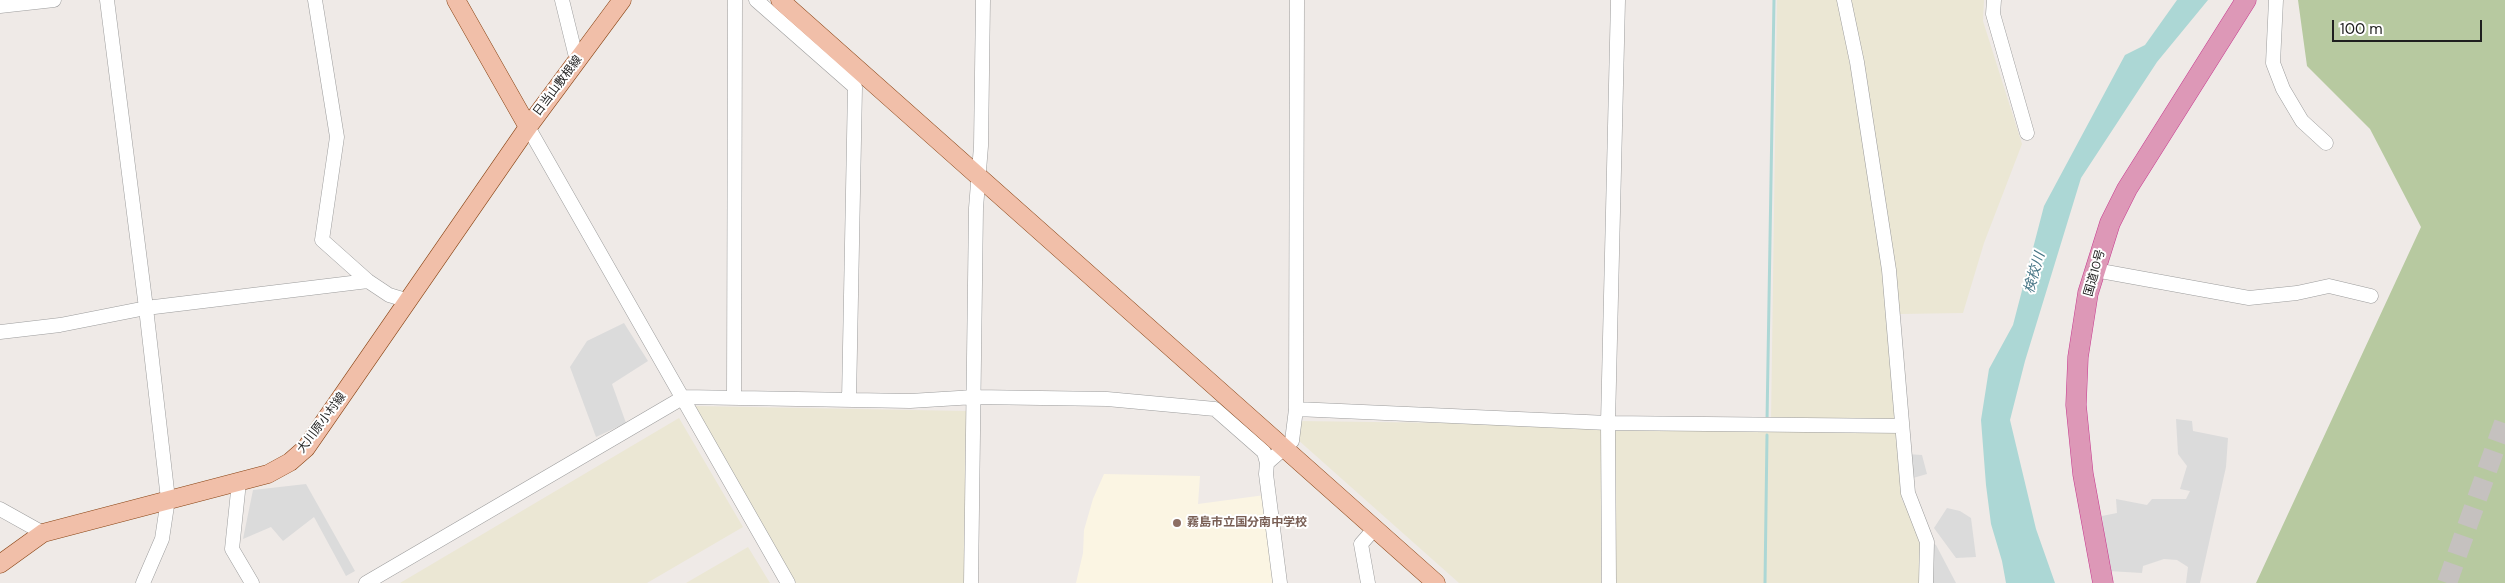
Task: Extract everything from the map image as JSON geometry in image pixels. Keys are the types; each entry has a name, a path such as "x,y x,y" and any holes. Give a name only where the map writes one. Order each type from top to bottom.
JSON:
{"highway":[{"name":"国道10号","path":"2103,583 2082,474 2076,404 2082,330 2095,270 2110,223 2127,189 2246,0"}],"main road":[{"name":"日当山敷根線","path":"456,0 528,127 622,0"},
{"path":"780,0 1436,583"},
{"name":"大川原小村線","path":"0,564 43,533 268,474 290,462 306,448 528,127"}],"street":[{"path":"0,6 54,0"},
{"path":"107,0 168,499 162,539 143,583"},
{"path":"315,0 337,137 321,238 323,242 368,281 389,295 409,301"},
{"path":"562,0 577,61"},
{"path":"734,398 736,0"},
{"path":"756,0 854,87 849,400"},
{"path":"971,583 975,397 976,208 983,0"},
{"path":"1267,463 1292,441 1296,409 1297,0"},
{"path":"1609,583 1608,423 1618,0"},
{"path":"1844,0 1857,62 1889,270 1908,493 1926,535 1926,583"},
{"path":"1994,0 1993,14 2027,133"},
{"path":"2276,0 2272,64 2283,89 2302,121 2326,143"},
{"path":"528,127 684,397 788,583"},
{"path":"2095,270 2249,298 2297,293 2329,286 2371,296"},
{"path":"0,332 60,325 146,308 368,281"},
{"path":"366,583 684,397 910,402 975,397 1107,399 1215,409 1264,452 1267,463 1266,474 1280,583"},
{"path":"1296,409 1608,423 1902,426"},
{"path":"239,482 232,549 252,583"},
{"path":"0,509 43,533"},
{"path":"1368,583 1361,544 1375,528"}],"shaded area":[{"path":"1777,0 1839,0 1881,247 1898,423 1771,422"},
{"path":"1849,0 1984,0 1983,21 2022,144 1984,243 1963,313 1900,314 1895,269"},
{"path":"624,323 648,361 612,384 626,423 596,437 570,367 587,341"},
{"path":"695,406 966,411 964,583 796,583"},
{"path":"679,418 743,527 647,583 400,583"},
{"path":"2176,419 2192,421 2193,431 2228,438 2226,467 2200,583 2186,583 2188,567 2177,560 2164,559 2143,566 2142,573 2108,571 2102,516 2117,513 2116,499 2147,505 2152,499 2186,499 2190,491 2180,489 2187,466 2178,454"},
{"path":"1297,421 1602,425 1601,583 1459,583 1297,439"},
{"path":"1614,425 1897,433 1902,500 1920,530 1920,583 1610,583"},
{"path":"1906,454 1922,455 1927,474 1913,478"},
{"name":"霧島市立国分南中学校","path":"1104,474 1200,476 1198,504 1265,495 1273,583 1076,583 1083,553 1084,530 1093,499"},
{"path":"306,484 355,571 346,576 314,517 283,541 271,527 243,539 253,490"},
{"path":"1947,508 1960,511 1971,518 1976,557 1956,558 1934,528"},
{"path":"1930,542 1936,545 1956,583 1928,583"},
{"path":"748,547 770,583 686,583"}],"green space":[{"path":"2298,0 2505,0 2505,583 2256,583 2421,227 2370,129 2307,66"}],"water":[{"name":"検校川","path":"2177,0 2208,0 2157,62 2081,178 2025,361 2010,420 2036,529 2055,583 2006,583 2002,561 1991,524 1986,485 1981,420 1989,369 2013,325 2044,206 2125,55 2145,45"}],"waterway":[{"path":"1767,421 1774,0"},
{"path":"1765,583 1767,435"}],"tunnel":[{"path":"2447,583 2505,420"}],"place":[{"name":"霧島市立国分南中学校","path":"1177,523"}]}
